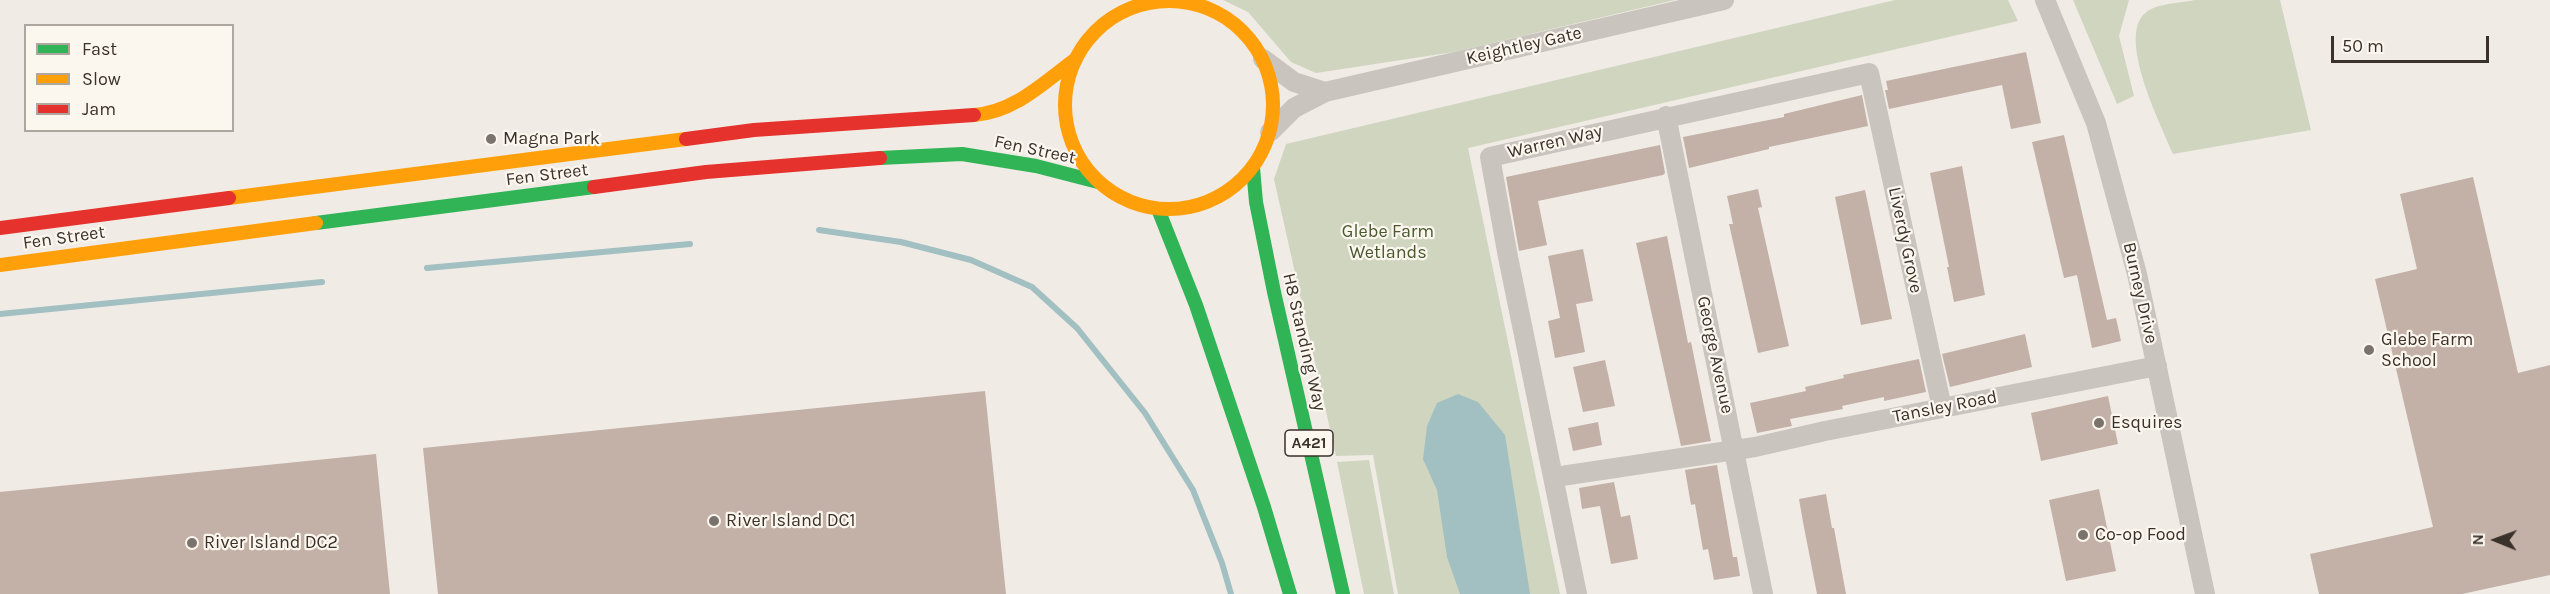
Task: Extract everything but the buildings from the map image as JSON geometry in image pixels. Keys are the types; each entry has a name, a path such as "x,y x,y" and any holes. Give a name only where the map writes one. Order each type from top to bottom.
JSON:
{"main road":[{"path":"1155,0 1191,1 1221,13 1245,32 1263,58 1274,107 1264,150 1253,168 1227,192 1194,207 1158,209 1125,200 1098,182 1078,156 1066,125 1065,93 1073,62 1092,33 1121,11 1155,0"},
{"path":"1092,33 1096,11"},
{"name":"Fen Street","path":"0,228 754,130 985,114 1018,103 1073,62"},
{"name":"Fen Street","path":"0,265 706,172 824,161 962,154 1036,166 1098,182"},
{"name":"H8 Standing Way","path":"1253,168 1256,202 1274,292 1343,594"},
{"path":"1158,209 1196,306 1271,524 1290,594"}],"street":[{"name":"Keightley Gate","path":"1270,132 1294,108 1325,92 1724,0"},
{"name":"Burney Drive","path":"2045,0 2096,123 2138,274 2205,594"},
{"path":"1263,58 1294,82 1325,92"},
{"name":"Warren Way","path":"1578,594 1508,257 1490,157 1869,73"},
{"name":"Liverdy Grove","path":"1869,73 1942,408"},
{"name":"George Avenue","path":"1666,117 1763,594"},
{"name":"Tansley Road","path":"1735,449 1755,447 2157,366"},
{"path":"1555,477 1735,449"}],"green space":[{"path":"1223,0 1675,0 1454,52 1316,73 1291,62 1248,12"},
{"name":"Glebe Farm Wetlands","path":"1895,0 2008,0 2018,21 1468,148 1560,594 1398,594 1373,455 1336,456 1274,179 1286,144"},
{"path":"2073,0 2129,0 2119,36 2134,96 2117,104"},
{"path":"2195,0 2280,0 2311,130 2173,154 2144,84 2136,44 2137,28 2143,15 2153,8"},
{"path":"1369,460 1394,594 1364,594 1337,462"}],"water":[{"path":"1458,394 1478,402 1505,435 1530,594 1460,594 1447,557 1437,490 1423,459 1427,426 1437,403"}],"waterway":[{"path":"819,230 901,242 971,260 1032,287 1077,328 1145,413 1193,490 1222,563 1231,594"},
{"path":"427,268 690,244"},
{"path":"0,314 322,282"}],"traffic: fast":[{"path":"880,158 962,154 1036,166 1098,182"},
{"path":"1253,168 1256,202 1274,292 1343,594"},
{"path":"316,223 594,187"},
{"path":"1158,209 1196,305 1264,507 1290,594"}],"traffic: slow":[{"path":"1159,1 1179,1 1199,5 1218,13 1243,31 1256,47 1265,65 1273,95 1273,105 1269,135 1265,145 1256,163 1243,179 1227,192 1199,205 1179,209 1159,209 1139,205 1120,197 1103,186 1088,171 1069,135 1065,115 1065,95 1069,75 1077,56 1088,39 1103,24 1139,5 1159,1"},
{"path":"974,115 1002,109 1015,103 1073,61"},
{"path":"229,198 686,139"},
{"path":"0,265 316,223"}],"traffic: jam":[{"path":"686,139 754,130 974,115"},
{"path":"594,187 706,172 880,158"},
{"path":"0,228 229,198"}],"place":[{"name":"Magna Park","path":"491,139"},
{"name":"Glebe Farm School","path":"2369,350"},
{"name":"Esquires","path":"2099,423"},
{"name":"River Island DC1","path":"714,521"},
{"name":"Co-op Food","path":"2083,535"},
{"name":"River Island DC2","path":"192,543"}]}
